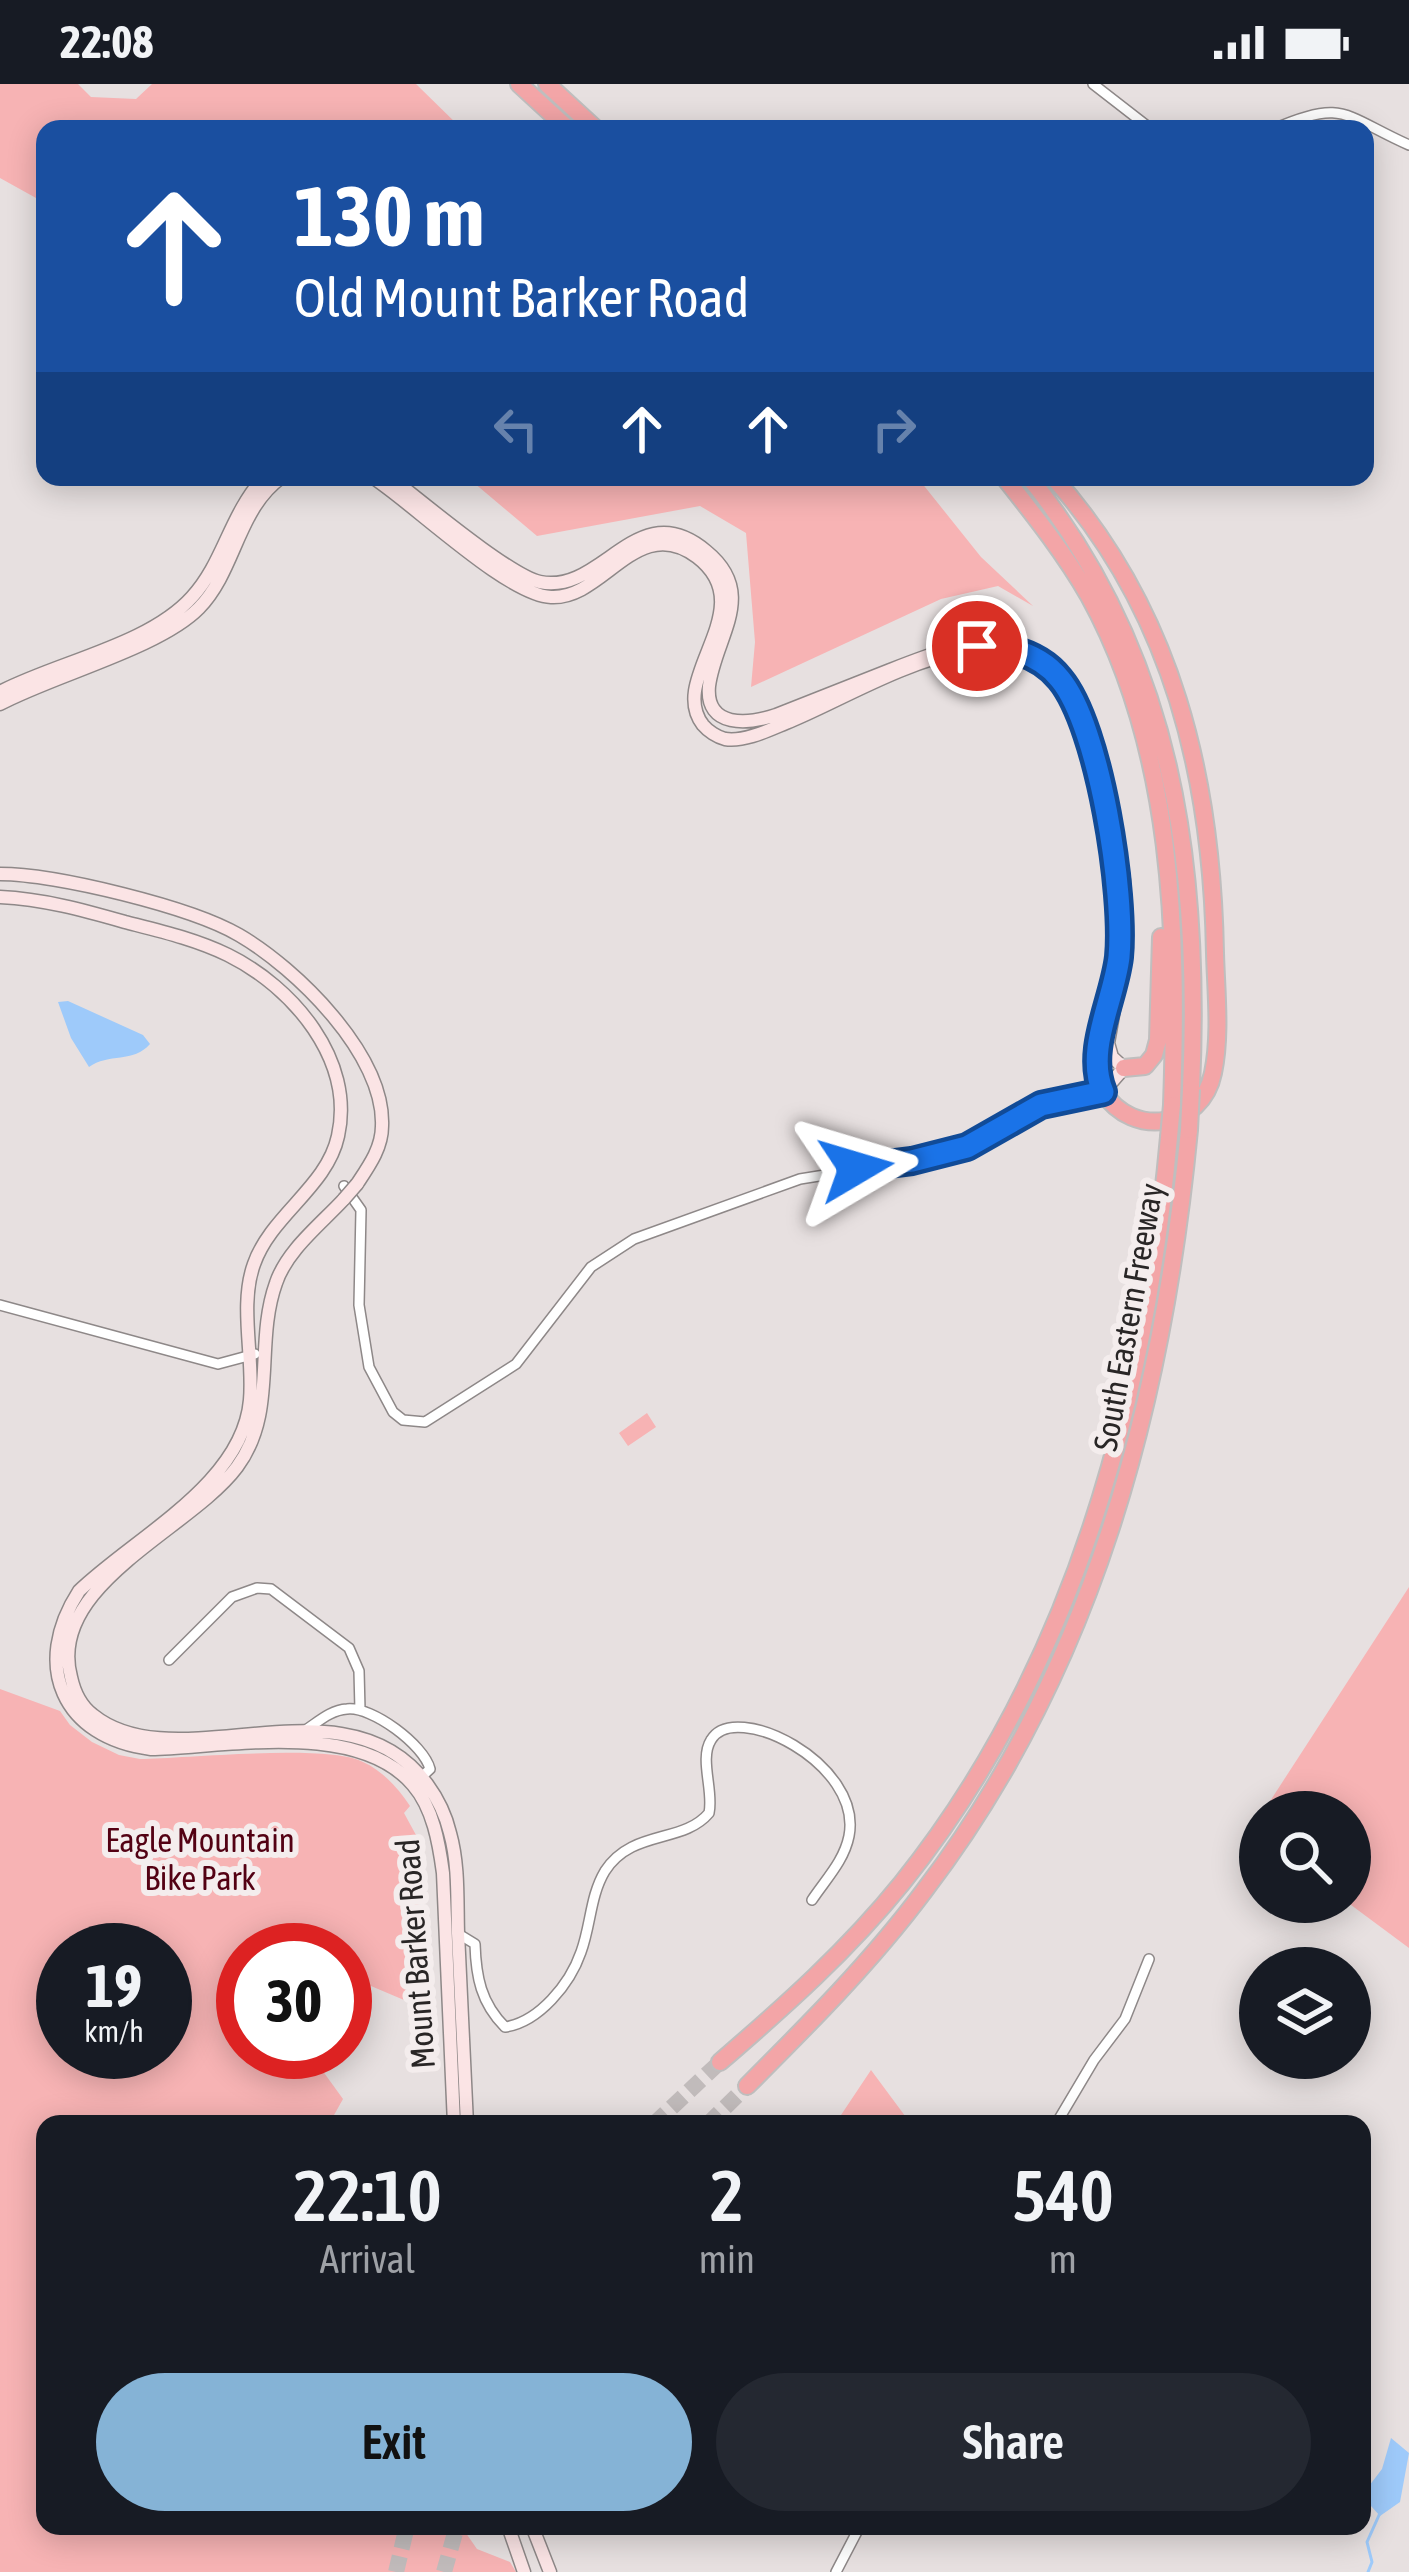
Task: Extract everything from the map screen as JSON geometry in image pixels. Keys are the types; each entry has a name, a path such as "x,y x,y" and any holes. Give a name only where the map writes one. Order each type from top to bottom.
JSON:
{"highway":[{"path":"519,84 558,120"},
{"path":"547,84 589,120"},
{"path":"560,84 592,120"},
{"name":"South Eastern Freeway","path":"720,2062 830,1964 900,1886 981,1772 1039,1663 1086,1546 1124,1416 1152,1279 1172,1105 1174,1002 1166,844 1145,744 1112,645 1062,554 1011,486"},
{"name":"South Eastern Freeway","path":"747,2086 861,1969 927,1888 1004,1771 1061,1662 1100,1564 1145,1414 1175,1260 1189,1130 1193,933 1173,778 1124,629 1073,538 1035,486"},
{"path":"1060,486 1108,549 1161,644 1190,731 1209,845 1216,993 1210,1085 1186,1114 1159,1123 1129,1118 1100,1094"},
{"path":"1112,645 1147,795 1161,926 1156,1047 1145,1066 1124,1068"}],"main road":[{"path":"0,692 146,630 184,605 206,580 243,501 256,486"},
{"path":"0,704 154,638 193,614 216,587 262,494 271,486"},
{"path":"384,486 498,572 549,598 576,593 641,549 678,547 695,556 716,583 722,608 694,705 700,721 724,739 780,726 963,648 1008,648 1048,667 1077,710 1118,873 1119,956 1097,1055 1100,1094"},
{"path":"402,486 533,581 546,584 574,580 620,547 652,535 695,542 718,562 731,590 730,622 709,690 712,707 733,722 752,723 776,715 961,643 997,640 1016,644 1052,663 1082,707 1122,862 1125,938 1108,1043 1113,1060 1124,1068 1100,1094"},
{"path":"0,874 62,880 236,933 293,974 346,1035 379,1098 380,1141 349,1190 281,1272 258,1353 242,1436 208,1483 92,1579 64,1614 55,1655 60,1688 88,1727 124,1746 329,1744 370,1755 418,1781"},
{"path":"0,897 52,902 193,940 253,969 286,996 326,1047 340,1097 338,1141 317,1177 267,1237 253,1266 262,1409 249,1450 218,1489 99,1588 76,1619 67,1656 73,1684 86,1708 125,1733 168,1737 341,1734 368,1742 404,1762 418,1781"},
{"name":"Mount Barker Road","path":"418,1781 436,1834 452,1932 466,2115"},
{"name":"Mount Barker Road","path":"452,1932 454,2115"},
{"path":"511,2535 524,2572"},
{"path":"536,2535 550,2572"}],"street":[{"path":"1093,84 1139,120"},
{"path":"1295,120 1316,111 1340,111 1358,120"},
{"path":"1374,128 1409,145"},
{"path":"349,1190 361,1210 359,1305 369,1367 393,1412 416,1423 437,1416 516,1364 591,1267 634,1239 800,1178 912,1161 967,1147 1044,1103 1100,1094"},
{"path":"0,1305 218,1364 258,1353"},
{"path":"169,1660 232,1597 257,1588 271,1589 350,1648 359,1671 360,1710"},
{"path":"302,1732 332,1713 360,1710 394,1729 423,1754 430,1769 418,1781"},
{"path":"452,1932 475,1944 479,1990 497,2019 505,2027 531,2018 575,1967 591,1904 614,1861 642,1841 695,1825 709,1813 708,1745 717,1733 732,1727 787,1742 819,1763 843,1790 850,1808 849,1840 812,1900"},
{"path":"1061,2115 1124,2019 1149,1959"},
{"path":"836,2572 855,2535"}],"green space":[{"path":"0,84 78,84 91,97 136,99 152,84 416,84 453,120 36,120 36,198 0,178"},
{"path":"478,486 924,486 981,557 1033,606 998,586 941,599 751,687 755,642 746,533 700,506 537,536"},
{"path":"647,1413 656,1427 628,1446 619,1433"},
{"path":"1409,1587 1409,1948 1371,1920 1371,1791 1277,1791"},
{"name":"Eagle Mountain Bike Park","path":"0,1689 60,1711 92,1742 119,1755 140,1759 290,1753 363,1762 390,1781 410,1806 404,1813 416,1835 424,1868 404,2000 372,1986 372,1923 216,1923 216,2079 329,2079 343,2099 334,2115 36,2115 36,2535 467,2535 477,2549 510,2562 516,2572 0,2572"},
{"path":"871,2070 904,2115 841,2115"}],"water":[{"path":"68,1001 143,1035 150,1044 136,1054 89,1067 71,1038 58,1002"},
{"path":"1391,2438 1409,2453 1400,2502 1380,2516 1371,2506 1371,2483 1382,2469"}],"waterway":[{"path":"1371,2533 1380,2513"},
{"path":"1368,2572 1370,2535"}],"tunnel":[{"path":"664,2115 720,2062"},
{"path":"717,2115 747,2086"},
{"path":"396,2572 405,2535"},
{"path":"444,2572 454,2535"}],"route":[{"path":"856,1168 967,1147 1041,1105 1103,1092 1097,1055 1116,976 1120,893 1112,838 1083,726 1068,692 1048,667 1019,651 977,646"}]}
